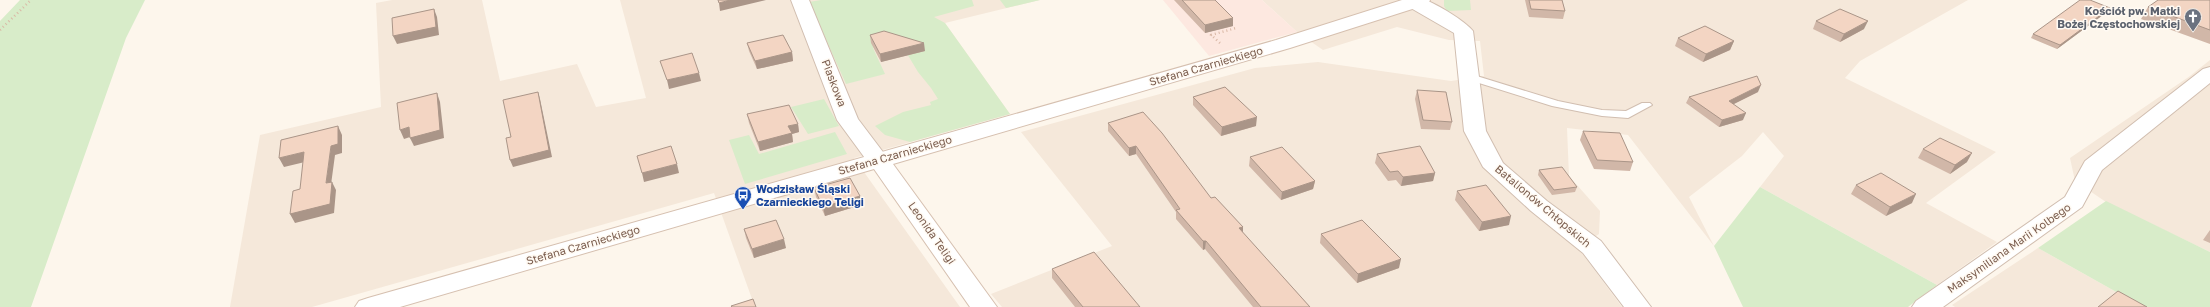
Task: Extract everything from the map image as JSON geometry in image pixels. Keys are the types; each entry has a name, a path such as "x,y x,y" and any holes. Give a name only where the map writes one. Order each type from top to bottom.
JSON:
{"street":[{"name":"Piaskowa","path":"800,0 848,120 878,160"},
{"name":"Stefana Czarnieckiego","path":"368,307 1283,44 1418,2"},
{"name":"Batalionów Chłopskich","path":"1418,2 1456,25 1463,31 1475,131 1494,167 1592,247 1638,307"},
{"name":"Maksymiliana Marii Kolbego","path":"1925,307 2074,202 2093,166 2210,73"},
{"name":"Leonida Teligi","path":"878,160 984,307"}],"lane":[{"path":"1468,76 1556,104 1602,113 1628,114 1646,105"}],"path":[{"path":"0,30 31,0"},
{"path":"1224,48 1211,35 1236,28"}],"shaded area":[{"path":"392,0 482,0 500,81 577,64 596,107 646,98 620,0 1040,0 945,23 1010,114 854,158 960,307 729,307 752,299 714,193 312,307 230,307 260,135 381,107 376,3"},
{"path":"1163,0 1262,0 1297,32 1209,56"},
{"path":"1262,0 1968,0 1860,61 1845,78 1996,152 1926,203 1997,242 1937,285 1760,187 1784,156 1763,132 1742,156 1689,197 1714,246 1628,135 1567,128 1569,176 1600,211 1599,234 1578,248 1622,307 1002,307 991,294 1112,246 1021,132 1255,68 1318,62 1451,81 1484,76 1480,41 1449,40 1397,27 1323,50 1297,32"},
{"path":"2210,60 2210,252 2106,202 2075,181 2070,158 2190,76"},
{"path":"2038,248 2143,307 1955,307 1952,305"}],"green space":[{"path":"20,0 145,0 126,38 31,307 0,307 0,21"},
{"path":"821,0 972,0 974,6 934,17 945,23 1010,114 910,142 885,135 875,126 903,112 931,105 930,102 938,99 918,72 900,42 873,48 885,74 846,84 809,2"},
{"path":"1000,0 1040,0 1006,8"},
{"path":"1444,0 1470,0 1471,10 1447,11 1444,6"},
{"path":"824,99 839,126 808,134 791,107"},
{"path":"835,132 847,154 745,184 729,140 749,135 759,154"},
{"path":"1760,187 1937,285 1908,307 1743,307 1714,246"},
{"path":"2106,201 2210,252 2210,307 2143,307 2038,248"}],"building":[{"path":"718,0 730,0 719,3"},
{"path":"1182,0 1215,0 1233,18 1205,25"},
{"path":"1529,0 1562,0 1565,11 1531,9"},
{"path":"2080,0 2090,0 2110,8 2060,45 2033,34"},
{"path":"2158,0 2210,0 2210,30 2148,7"},
{"path":"434,9 436,27 393,36 392,18"},
{"path":"1840,9 1868,21 1844,34 1816,21"},
{"path":"1705,26 1734,41 1706,54 1678,38"},
{"path":"884,31 924,43 880,54 870,35"},
{"path":"783,35 792,52 755,61 747,43"},
{"path":"692,53 699,73 667,80 660,61"},
{"path":"1757,76 1761,85 1729,101 1746,113 1722,120 1689,97"},
{"path":"1225,87 1257,117 1222,127 1193,97"},
{"path":"1417,90 1446,92 1452,122 1423,120"},
{"path":"538,92 549,150 510,160 506,138 511,137 503,100"},
{"path":"437,93 440,130 410,138 409,127 400,130 397,103"},
{"path":"789,105 798,124 788,126 792,133 758,142 747,114"},
{"path":"1143,112 1162,133 1211,198 1215,197 1243,227 1239,228 1310,307 1261,307 1206,241 1203,241 1176,210 1180,209 1136,146 1129,148 1108,123"},
{"path":"338,126 338,144 331,146 326,183 332,182 330,204 290,214 293,191 300,189 304,152 279,158 281,140"},
{"path":"1583,131 1620,133 1633,162 1597,160"},
{"path":"1940,138 1972,153 1955,165 1923,149"},
{"path":"671,146 677,164 642,173 637,156"},
{"path":"1420,146 1435,173 1403,177 1398,171 1390,172 1377,154"},
{"path":"1282,147 1315,181 1282,192 1250,157"},
{"path":"1562,167 1577,187 1554,190 1539,170"},
{"path":"1881,173 1916,194 1890,207 1856,185"},
{"path":"850,178 860,196 823,207 814,188"},
{"path":"1486,185 1511,216 1482,222 1457,191"},
{"path":"776,220 784,239 752,249 744,229"},
{"path":"1362,220 1401,259 1358,274 1321,234"},
{"path":"1094,252 1140,307 1083,307 1052,269"},
{"path":"2118,291 2147,307 2098,307"},
{"path":"753,299 756,307 731,306"}],"place":[{"name":"Kościół pw. Matki Bożej Częstochowskiej","path":"2193,32"},
{"name":"Wodzisław Śląski Czarnieckiego Teligi","path":"743,210"}]}
